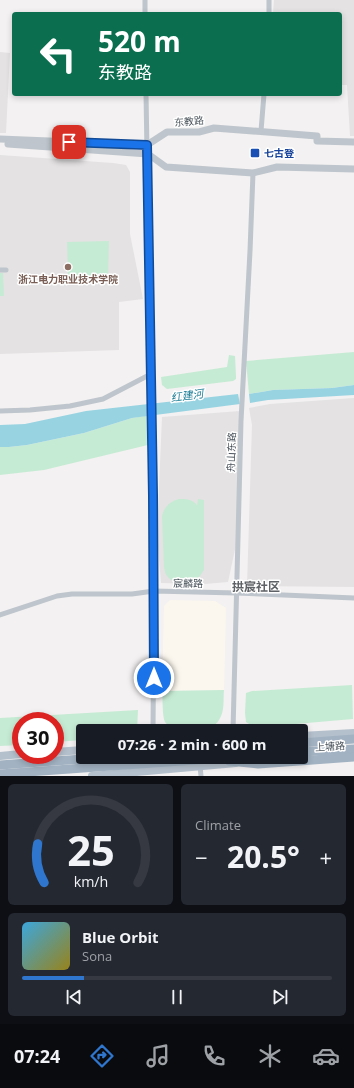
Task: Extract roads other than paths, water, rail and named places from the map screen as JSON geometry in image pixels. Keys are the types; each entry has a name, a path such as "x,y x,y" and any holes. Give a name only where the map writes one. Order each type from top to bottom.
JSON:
{"highway":[{"path":"308,736 354,733"},
{"path":"308,742 354,739"},
{"path":"308,752 354,749"},
{"path":"308,760 354,757"},
{"path":"0,765 76,759"},
{"path":"0,774 168,764"}],"main road":[{"path":"64,751 76,750"},
{"name":"上塘路","path":"308,756 354,754"},
{"path":"0,756 12,755"},
{"name":"上塘路","path":"92,776 125,775 190,764"}],"street":[{"path":"145,0 145,12"},
{"path":"269,0 269,12"},
{"path":"146,96 154,592 153,724"},
{"path":"261,131 264,96"},
{"name":"东教路","path":"147,145 167,132 199,132 214,128 317,136 317,141 354,142"},
{"path":"0,139 147,145"},
{"path":"0,144 148,154 166,167 253,173 276,167 354,169"},
{"name":"舟山东路","path":"233,724 241,421 253,173"},
{"path":"0,411 70,406 103,399 151,374"},
{"name":"宸麟路","path":"0,615 57,596 72,594 132,594 154,592 236,593 354,598"},
{"path":"201,776 202,764"}],"water":[{"path":"354,385 354,395 268,400 250,403 249,394 273,390 332,388"},
{"path":"238,394 240,404 132,418 84,433 27,445 0,447 0,425 25,424 86,411"}],"place":[{"name":"七古登","path":"255,153"},
{"name":"浙江电力职业技术学院","path":"68,267"}],"district":[{"name":"拱宸社区","path":"256,586"}],"water label":[{"name":"红建河","path":"187,395"}]}
